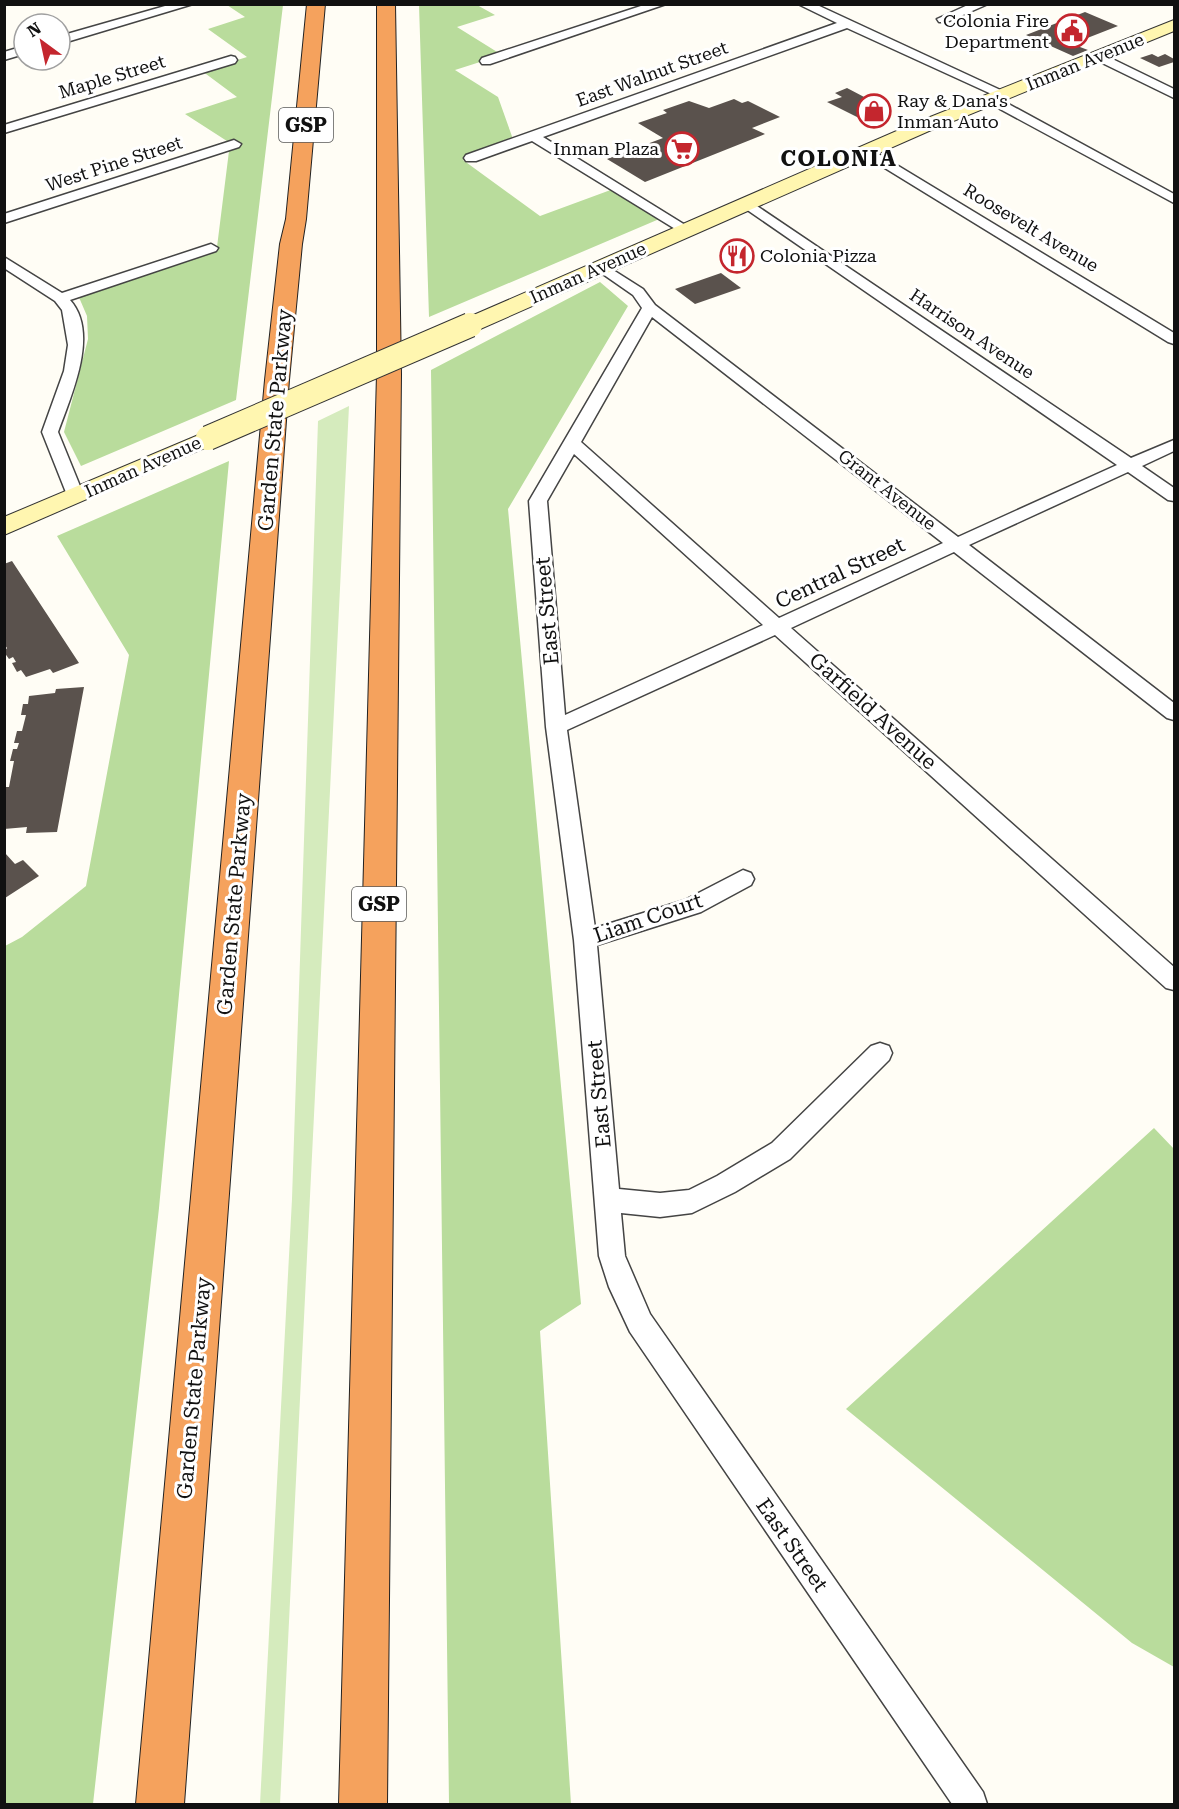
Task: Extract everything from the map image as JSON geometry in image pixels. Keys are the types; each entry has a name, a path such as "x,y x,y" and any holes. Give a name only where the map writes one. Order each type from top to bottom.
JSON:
{"highway":[{"name":"Garden State Parkway","path":"160,1804 277,380 291,244 296,219 316,4"},
{"name":"GSP","path":"363,1804 389,374 385,135 386,4"}],"main road":[{"name":"Inman Avenue","path":"4,527 470,326 867,151 1174,26"}],"street":[{"path":"72,37 187,4"},
{"path":"486,61 660,4"},
{"path":"804,4 998,97 1174,199"},
{"path":"943,19 982,4"},
{"name":"East Walnut Street","path":"471,158 846,24"},
{"path":"1098,56 1174,94"},
{"name":"Maple Street","path":"4,129 231,60"},
{"path":"533,136 685,231"},
{"name":"West Pine Street","path":"4,219 234,144"},
{"name":"Roosevelt Avenue","path":"867,151 1174,339"},
{"name":"Harrison Avenue","path":"748,204 1174,496"},
{"path":"60,298 211,248"},
{"path":"4,261 60,298 70,309 76,345 72,371 50,432 55,451 75,496"},
{"name":"Grant Avenue","path":"602,267 638,292 650,308 1174,713"},
{"name":"East Street","path":"650,308 570,442 538,501 556,727 585,940 612,1256 623,1287 640,1323 971,1804"},
{"name":"Garfield Avenue","path":"570,442 1174,981"},
{"name":"Central Street","path":"556,727 1174,446"},
{"name":"Liam Court","path":"585,940 693,906 743,879"},
{"path":"608,1200 660,1205 692,1201 726,1184 781,1151 880,1053"}],"green space":[{"path":"227,5 283,5 236,400 81,466 64,432 88,339 87,316 78,295 217,247 230,143 185,114 237,97 202,71 247,57 208,29 245,17"},
{"path":"419,5 477,5 495,15 457,27 502,55 455,70 498,97 514,142 463,160 540,216 616,188 664,217 429,317"},
{"path":"600,282 628,306 508,509 581,1304 540,1331 571,1804 449,1804 431,370"},
{"path":"349,406 280,1804 260,1804 292,1199 318,421"},
{"path":"229,461 159,1208 93,1804 5,1804 5,946 22,937 86,886 129,655 57,536"},
{"path":"1154,1128 1174,1149 1174,1667 1132,1643 846,1409"}],"building":[{"name":"Colonia Fire Department","path":"1085,12 1118,26 1072,44 1088,50 1073,56 1026,35"},
{"path":"1152,54 1158,57 1165,54 1174,59 1174,62 1159,67 1140,58"},
{"path":"847,88 887,109 861,119 827,102 842,97 835,93"},
{"name":"Inman Plaza","path":"734,99 742,103 748,101 780,117 752,128 765,134 645,182 607,159 663,138 638,123 667,113 663,110 689,101 709,108"},
{"path":"721,273 741,288 695,304 675,289"},
{"path":"12,561 79,663 53,673 50,669 26,677 21,670 17,672 12,663 16,662 13,657 9,659 4,652 7,648 4,644 4,564"},
{"path":"84,687 57,832 26,833 27,827 4,829 4,787 9,787 14,761 10,761 13,749 17,749 19,743 14,743 17,731 22,731 26,715 21,715 23,704 28,704 29,696 55,693 56,689"},
{"path":"5,853 15,864 23,860 39,876 5,898"}],"place":[{"name":"Colonia Fire Department","path":"1072,31"},
{"name":"Ray & Dana's Inman Auto","path":"874,111"},
{"name":"Inman Plaza","path":"682,149"},
{"name":"Colonia Pizza","path":"737,256"}],"district":[{"name":"COLONIA","path":"839,158"}]}
